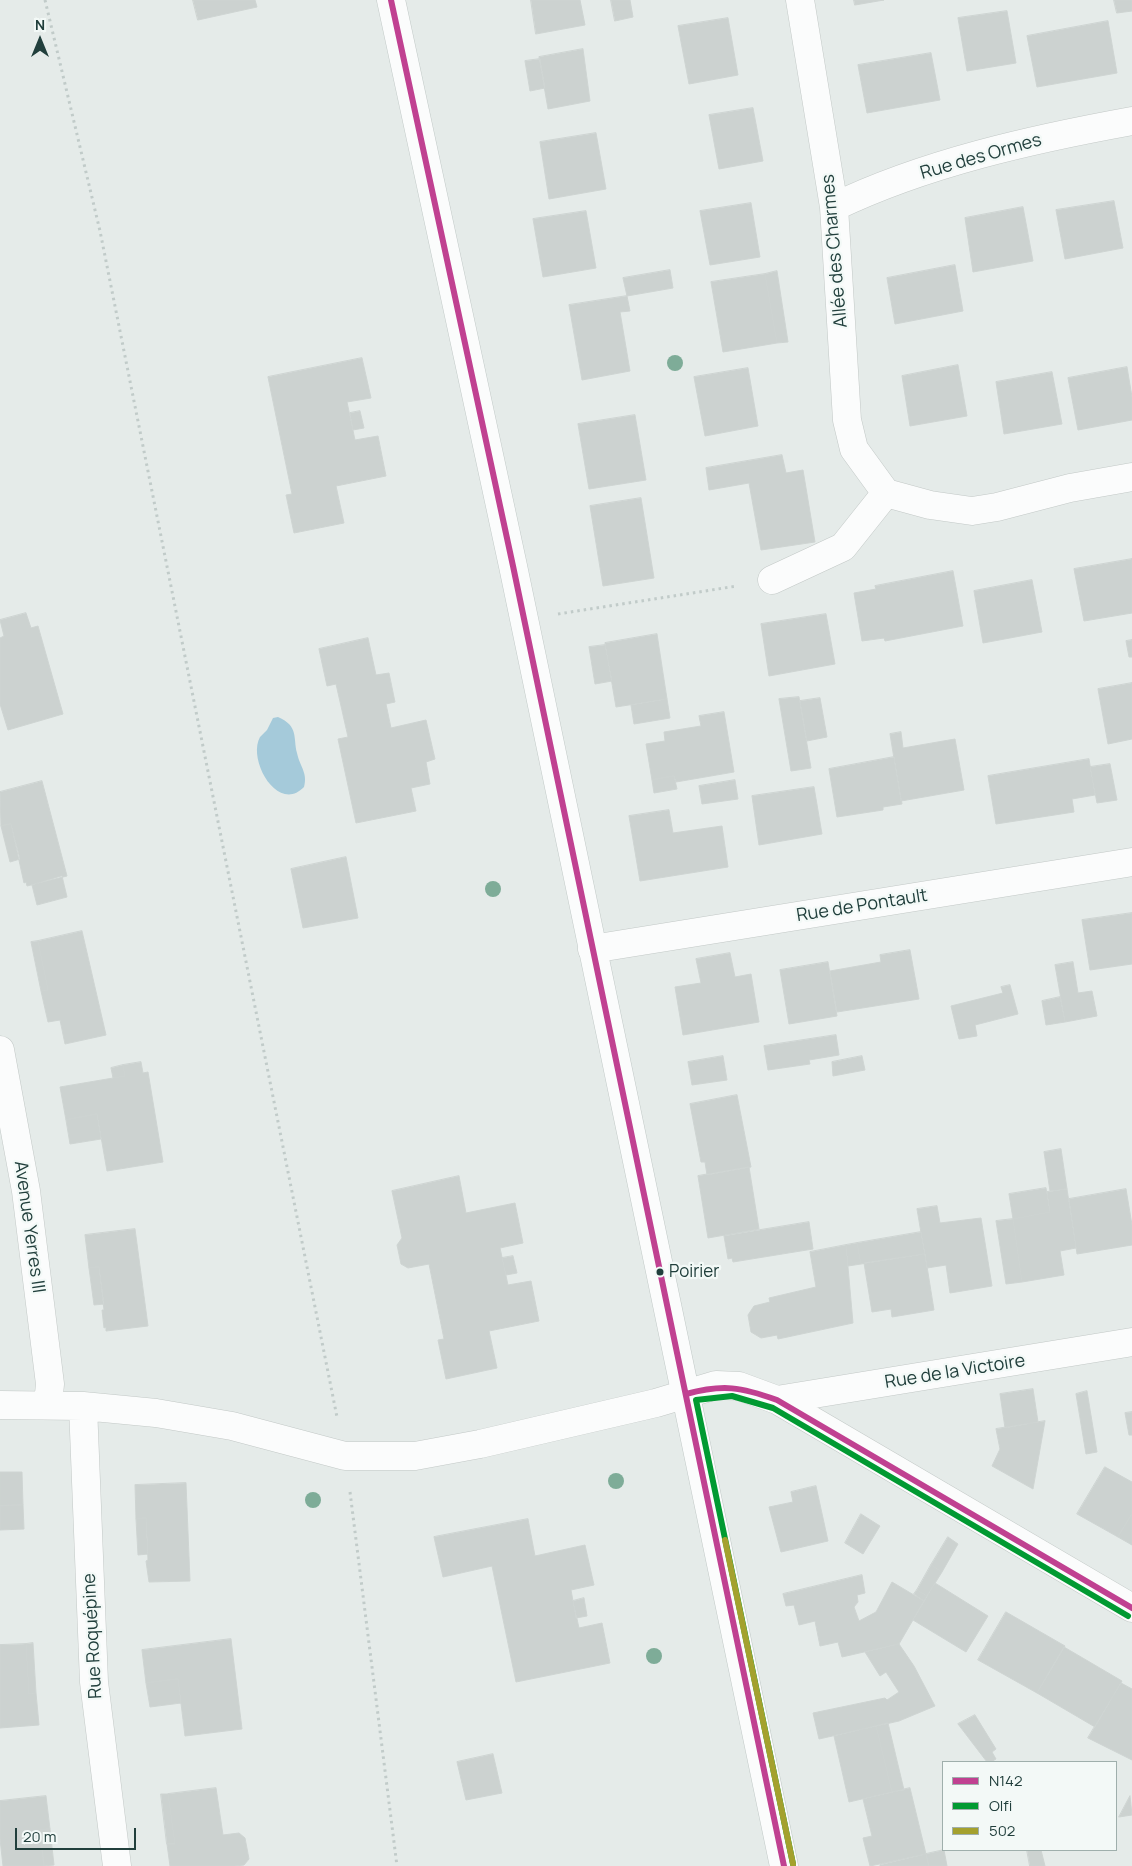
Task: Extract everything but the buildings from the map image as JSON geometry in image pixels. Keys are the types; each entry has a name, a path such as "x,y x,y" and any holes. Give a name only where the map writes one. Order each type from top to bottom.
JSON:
{"street":[{"path":"391,0 524,620 784,1866"},
{"name":"Allée des Charmes","path":"800,0 834,207 849,434 854,449 886,492"},
{"name":"Rue des Ormes","path":"834,207 870,190 966,159 1074,132 1132,121"},
{"path":"772,580 843,547 886,492 930,505 972,511 1132,477"},
{"name":"Rue de Pontault","path":"592,949 1132,862"},
{"name":"Avenue Yerres III","path":"0,1050 26,1191 49,1375 48,1404"},
{"name":"Rue de la Victoire","path":"777,1400 1132,1342"},
{"path":"0,1405 48,1404 156,1413 232,1426 345,1456 415,1456 480,1444 656,1403 716,1385 739,1386 777,1400 1132,1608"},
{"name":"Rue Roquépine","path":"83,1406 94,1682 117,1866"}],"path":[{"path":"46,0 100,231 345,1456 359,1550 397,1866"},
{"path":"524,620 772,580"}],"water":[{"path":"278,717 292,728 298,758 305,778 304,787 294,794 284,794 267,781 261,770 258,758 257,747 260,737 267,730 273,718"}],"transit line":[{"name":"N142","path":"391,0 513,566 784,1866"},
{"name":"N142","path":"686,1394 711,1389 732,1388 753,1392 777,1400 1132,1608"},
{"name":"Olfi","path":"793,1864 696,1400 732,1396 773,1408 1128,1616"},
{"name":"502","path":"725,1540 793,1864"}],"place":[{"name":"Poirier","path":"660,1272"}]}
